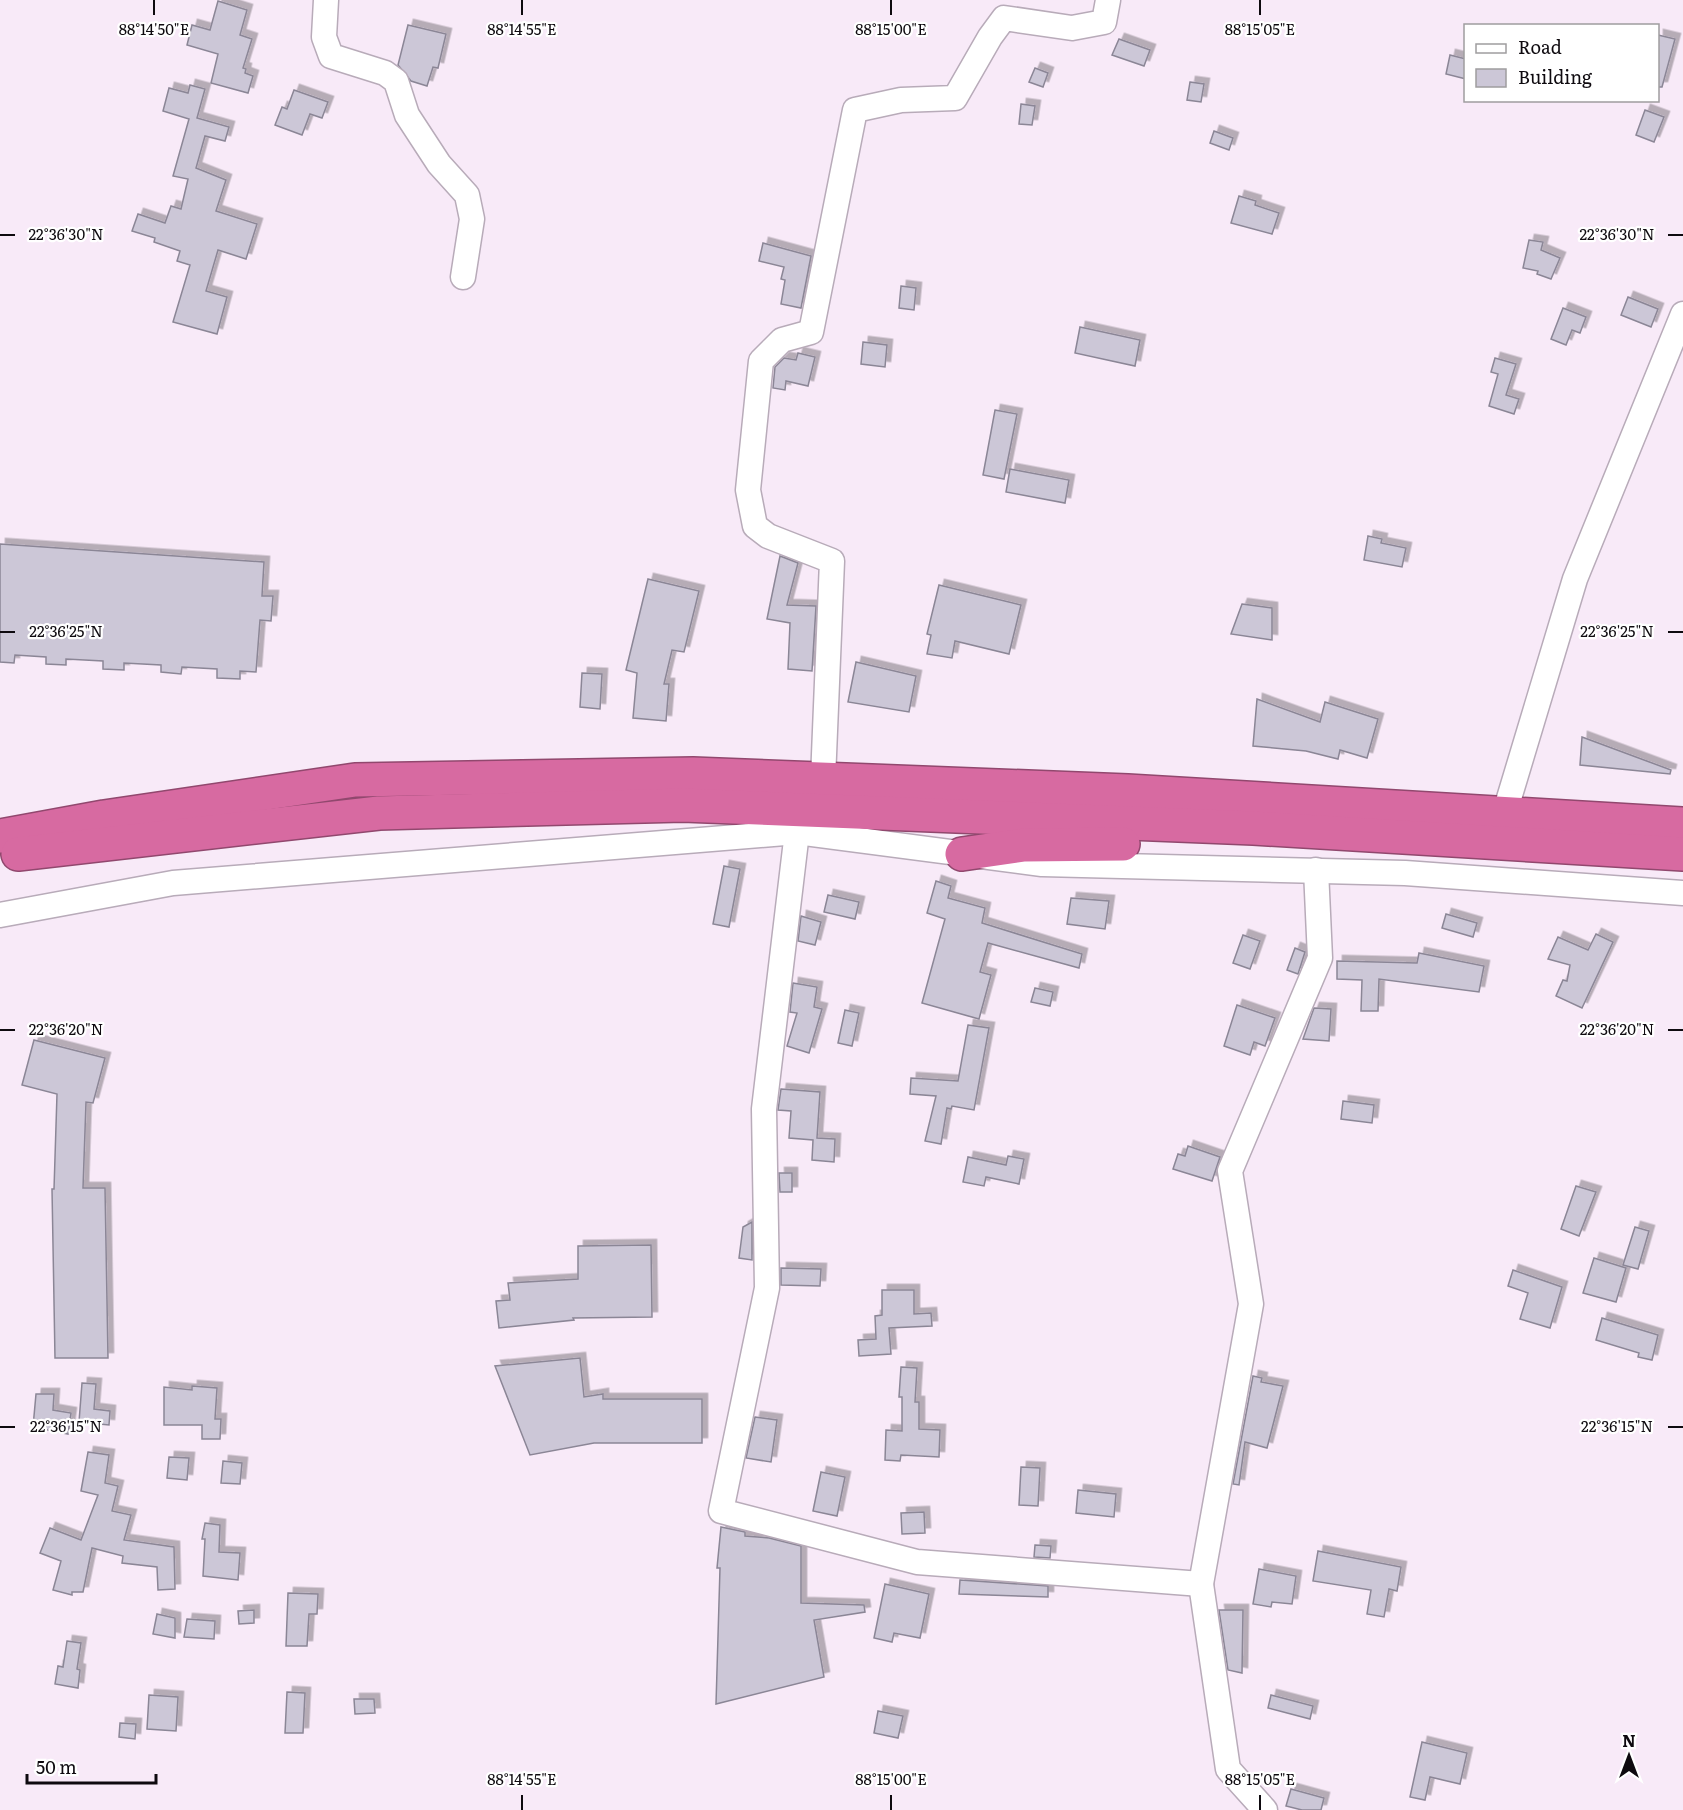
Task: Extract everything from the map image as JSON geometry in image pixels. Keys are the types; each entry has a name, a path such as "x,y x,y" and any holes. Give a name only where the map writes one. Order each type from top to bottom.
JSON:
{"highway":[{"path":"0,836 104,817 355,780 693,774 1128,791 1683,824"},
{"path":"0,858 32,851 379,813 682,805 1253,828 1683,854"},
{"path":"962,854 1024,845 1163,843 1253,828"}],"street":[{"path":"326,0 324,37 331,56 385,73 396,81 407,115 439,164 467,195 472,219 464,277"},
{"path":"823,779 832,561 768,536 755,526 748,490 761,361 782,340 811,332 855,110 902,100 955,99 990,37 1005,18 1072,28 1104,22 1108,0"},
{"path":"1504,815 1575,579 1683,314"},
{"path":"796,832 764,1109 767,1288 721,1511 917,1562 1201,1584"},
{"path":"0,915 173,883 796,832 1042,864 1405,873 1683,893"},
{"path":"1265,1810 1228,1770 1201,1584 1251,1304 1230,1171 1320,958 1316,870"}],"building":[{"path":"218,1 247,10 240,35 252,39 243,68 246,69 245,73 253,76 248,93 211,83 218,54 187,45 192,25 210,30"},
{"path":"408,25 446,34 438,68 433,67 427,86 411,81 398,65"},
{"path":"1659,35 1675,39 1662,87 1659,87"},
{"path":"1119,39 1150,50 1144,66 1112,55"},
{"path":"1450,55 1464,58 1464,78 1446,74"},
{"path":"1035,68 1048,73 1043,87 1029,82"},
{"path":"1190,82 1204,84 1201,102 1187,100"},
{"path":"190,85 205,89 197,118 229,127 225,141 205,136 196,168 226,180 216,211 257,224 246,259 218,250 206,291 227,297 217,334 173,322 190,265 177,261 180,251 154,242 155,238 132,231 138,214 165,223 171,206 181,209 188,179 173,176 189,119 163,111 169,88 188,93"},
{"path":"294,90 328,102 322,118 310,114 302,135 275,125 282,107 287,109"},
{"path":"1021,104 1035,106 1032,125 1019,124"},
{"path":"1645,110 1664,117 1654,142 1636,135"},
{"path":"1214,131 1233,138 1229,150 1210,143"},
{"path":"1239,196 1256,201 1255,205 1279,213 1272,234 1231,223"},
{"path":"1529,240 1543,242 1541,250 1560,258 1551,279 1537,274 1538,271 1523,268"},
{"path":"763,243 811,256 801,308 781,304 785,280 781,279 784,267 759,261"},
{"path":"901,286 916,288 914,310 899,308"},
{"path":"1628,297 1658,309 1651,327 1621,315"},
{"path":"1563,308 1586,317 1580,333 1572,330 1566,345 1551,339"},
{"path":"1080,327 1140,340 1135,366 1075,353"},
{"path":"863,342 887,345 885,367 861,364"},
{"path":"798,353 815,357 808,386 786,381 785,390 773,388 775,367 784,358 796,360"},
{"path":"1495,358 1516,364 1506,395 1519,399 1514,414 1489,406 1498,374 1491,372"},
{"path":"995,410 1017,414 1004,479 983,475"},
{"path":"1010,469 1069,480 1065,503 1006,492"},
{"path":"1368,536 1382,539 1381,543 1406,548 1402,567 1364,560"},
{"path":"0,544 264,562 262,596 273,596 271,621 260,620 256,672 240,671 240,679 217,678 217,669 182,667 181,674 161,672 161,665 124,663 124,670 103,669 103,661 66,659 66,665 46,664 46,657 15,655 14,663 0,662"},
{"path":"780,556 798,563 787,605 816,606 812,671 788,669 790,623 767,619"},
{"path":"648,579 699,591 684,652 672,650 664,684 669,684 666,721 633,718 637,673 626,670"},
{"path":"939,585 1021,605 1009,654 955,641 952,658 927,654 931,635 927,634"},
{"path":"1242,604 1272,608 1272,640 1231,634"},
{"path":"856,662 916,676 909,712 848,702"},
{"path":"582,673 602,674 600,709 580,707"},
{"path":"1257,699 1320,722 1325,702 1378,719 1367,758 1340,750 1338,759 1306,751 1253,746"},
{"path":"1582,737 1671,770 1670,774 1580,765"},
{"path":"724,866 740,869 729,927 713,924"},
{"path":"936,881 951,886 948,898 985,908 982,923 1082,954 1079,968 988,943 980,972 991,975 979,1019 922,1003 945,919 927,913"},
{"path":"828,895 859,902 855,919 824,912"},
{"path":"1071,898 1109,901 1105,929 1067,924"},
{"path":"1446,914 1477,923 1473,937 1442,928"},
{"path":"801,916 821,922 815,945 798,941"},
{"path":"1596,934 1613,942 1582,1008 1556,996 1563,980 1567,981 1570,965 1548,959 1558,937 1588,950"},
{"path":"1243,935 1260,941 1250,969 1233,963"},
{"path":"1295,948 1305,952 1298,974 1287,970"},
{"path":"1419,953 1484,966 1479,992 1379,979 1378,1011 1361,1011 1362,980 1337,979 1337,961 1417,963"},
{"path":"793,983 817,987 814,1007 822,1009 809,1053 787,1046 797,1013 790,1012"},
{"path":"1035,988 1053,992 1050,1006 1031,1002"},
{"path":"1237,1005 1275,1018 1265,1046 1254,1042 1250,1055 1224,1046"},
{"path":"1314,1008 1331,1009 1329,1041 1303,1039"},
{"path":"845,1010 859,1013 852,1046 838,1043"},
{"path":"968,1025 989,1028 974,1110 952,1106 951,1109 947,1108 941,1144 925,1141 936,1096 910,1094 911,1078 958,1081"},
{"path":"34,1040 105,1058 93,1103 86,1102 83,1188 105,1188 108,1358 55,1358 52,1189 54,1189 57,1094 22,1085"},
{"path":"781,1089 820,1092 817,1138 835,1139 834,1162 812,1160 813,1140 789,1138 791,1111 778,1110"},
{"path":"1343,1101 1374,1105 1372,1123 1341,1119"},
{"path":"1188,1146 1220,1157 1212,1181 1173,1169 1178,1154 1185,1156"},
{"path":"1008,1156 1024,1159 1019,1184 986,1177 984,1186 963,1182 968,1157 1006,1165"},
{"path":"779,1173 792,1173 792,1192 780,1192"},
{"path":"1576,1186 1596,1192 1579,1236 1561,1229"},
{"path":"752,1222 752,1260 739,1258 743,1227"},
{"path":"1635,1227 1649,1231 1638,1269 1623,1265"},
{"path":"651,1245 652,1317 573,1318 574,1320 499,1328 496,1301 510,1300 508,1283 578,1279 578,1246"},
{"path":"1594,1258 1626,1268 1616,1302 1583,1293"},
{"path":"781,1268 821,1269 820,1286 781,1285"},
{"path":"1513,1270 1562,1287 1550,1328 1520,1319 1528,1293 1508,1286"},
{"path":"882,1290 914,1290 914,1314 931,1313 932,1326 889,1328 891,1354 859,1356 858,1340 876,1339 875,1316 882,1315"},
{"path":"1602,1318 1658,1335 1652,1360 1638,1357 1639,1353 1596,1340"},
{"path":"580,1358 584,1397 603,1394 603,1399 702,1399 702,1443 594,1443 530,1455 495,1366"},
{"path":"901,1367 917,1368 915,1402 919,1402 919,1429 940,1430 939,1457 901,1455 900,1461 885,1460 886,1430 902,1431 902,1397 899,1397"},
{"path":"1253,1376 1262,1378 1261,1382 1283,1386 1267,1448 1245,1442 1239,1485 1233,1484"},
{"path":"82,1383 96,1384 94,1409 110,1411 109,1425 79,1422"},
{"path":"192,1386 217,1388 215,1419 221,1419 220,1439 202,1439 202,1425 164,1425 164,1387 192,1390"},
{"path":"36,1394 54,1394 53,1410 71,1413 68,1434 33,1427"},
{"path":"755,1417 777,1420 771,1462 746,1458"},
{"path":"88,1452 109,1455 105,1483 118,1486 112,1511 131,1515 124,1540 174,1547 175,1589 158,1590 157,1567 122,1563 123,1556 92,1548 83,1592 72,1592 72,1595 53,1590 61,1561 40,1553 50,1528 81,1540 98,1495 81,1491"},
{"path":"169,1457 189,1458 187,1480 167,1478"},
{"path":"223,1461 242,1463 240,1484 221,1483"},
{"path":"1021,1467 1040,1468 1038,1506 1019,1505"},
{"path":"821,1472 845,1477 837,1516 813,1511"},
{"path":"1078,1490 1116,1494 1114,1517 1076,1513"},
{"path":"924,1512 925,1533 902,1534 901,1513"},
{"path":"205,1523 220,1525 219,1552 240,1553 238,1580 203,1576 205,1539 202,1539"},
{"path":"721,1527 745,1532 745,1536 769,1538 801,1546 801,1603 864,1605 865,1612 814,1620 824,1677 716,1704 720,1568 717,1568"},
{"path":"1035,1545 1051,1546 1050,1558 1034,1557"},
{"path":"1318,1551 1401,1567 1397,1591 1389,1589 1384,1617 1367,1614 1371,1590 1313,1581"},
{"path":"1259,1569 1296,1576 1292,1604 1272,1602 1271,1607 1253,1604"},
{"path":"960,1580 1048,1586 1048,1597 959,1594"},
{"path":"885,1584 929,1594 920,1638 894,1633 892,1642 874,1638"},
{"path":"288,1593 318,1594 317,1614 309,1614 307,1646 286,1646"},
{"path":"254,1610 254,1623 239,1624 238,1611"},
{"path":"1219,1610 1243,1610 1242,1673 1228,1670"},
{"path":"157,1614 175,1618 175,1638 153,1634"},
{"path":"187,1619 215,1621 214,1639 184,1637"},
{"path":"67,1641 81,1643 77,1669 80,1670 78,1688 55,1684 58,1666 63,1667"},
{"path":"287,1692 305,1693 303,1733 285,1733"},
{"path":"149,1695 178,1697 176,1731 147,1729"},
{"path":"1271,1695 1313,1706 1310,1719 1268,1708"},
{"path":"354,1699 374,1699 375,1713 355,1714"},
{"path":"878,1711 903,1716 898,1738 874,1733"},
{"path":"120,1723 136,1724 135,1739 119,1737"},
{"path":"1422,1742 1467,1753 1460,1784 1430,1777 1425,1800 1410,1797"},
{"path":"1291,1789 1324,1798 1321,1810 1302,1810 1286,1806"}]}
